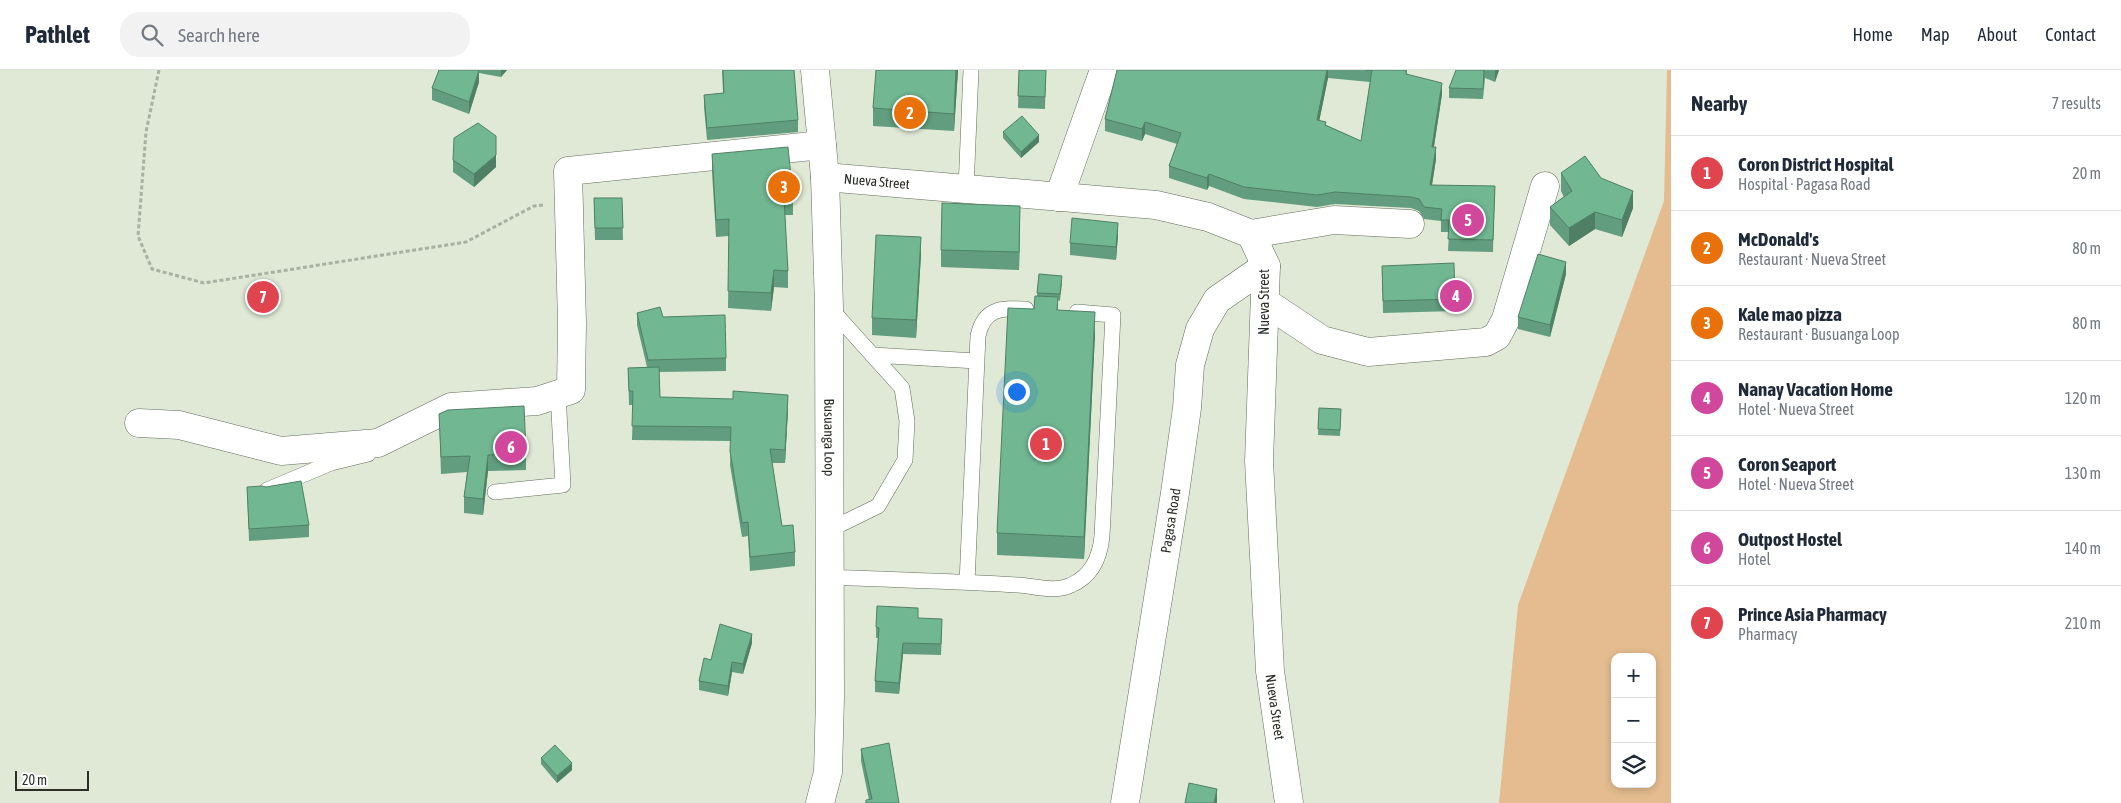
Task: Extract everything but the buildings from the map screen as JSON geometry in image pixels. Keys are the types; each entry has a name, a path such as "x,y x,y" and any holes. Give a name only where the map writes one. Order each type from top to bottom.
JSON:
{"street":[{"name":"Busuanga Loop","path":"815,70 825,177 829,307 830,577 828,772 820,803"},
{"path":"1059,198 1104,70"},
{"path":"139,423 179,425 281,451 378,443 452,407 537,401 571,390 568,171 822,145"},
{"name":"Nueva Street","path":"825,177 1156,205 1208,217 1251,234 1266,266 1259,461 1270,671 1289,803"},
{"path":"1265,302 1322,340 1368,352 1486,342 1497,336 1506,319 1545,186"},
{"path":"1251,234 1334,220 1410,224"},
{"name":"Pagasa Road","path":"1125,803 1175,493 1187,408 1190,365 1200,329 1217,300 1266,266"}],"lane":[{"path":"966,189 971,70"},
{"path":"829,307 902,388 907,421 905,460 878,506 829,530"},
{"path":"967,583 978,336 984,319 1000,309 1038,310"},
{"path":"830,577 1057,589 1070,586 1081,580 1090,571 1097,561 1101,549 1113,315 1066,312"},
{"path":"872,355 977,361"},
{"path":"494,492 563,484 558,394"},
{"path":"267,490 331,464 367,455 378,443"}],"path":[{"path":"159,70 146,132 138,236 152,269 204,283 214,282 466,242 534,206 569,204"}],"shaded area":[{"path":"1667,70 1671,70 1671,803 1499,803 1518,605 1664,201"}],"place":[{"name":"McDonald's","path":"910,113"},
{"name":"Kale mao pizza","path":"784,187"},
{"name":"Coron Seaport","path":"1468,220"},
{"name":"Nanay Vacation Home","path":"1456,296"},
{"name":"Prince Asia Pharmacy","path":"263,297"},
{"name":"Coron District Hospital","path":"1046,444"},
{"name":"Outpost Hostel","path":"511,447"}]}
